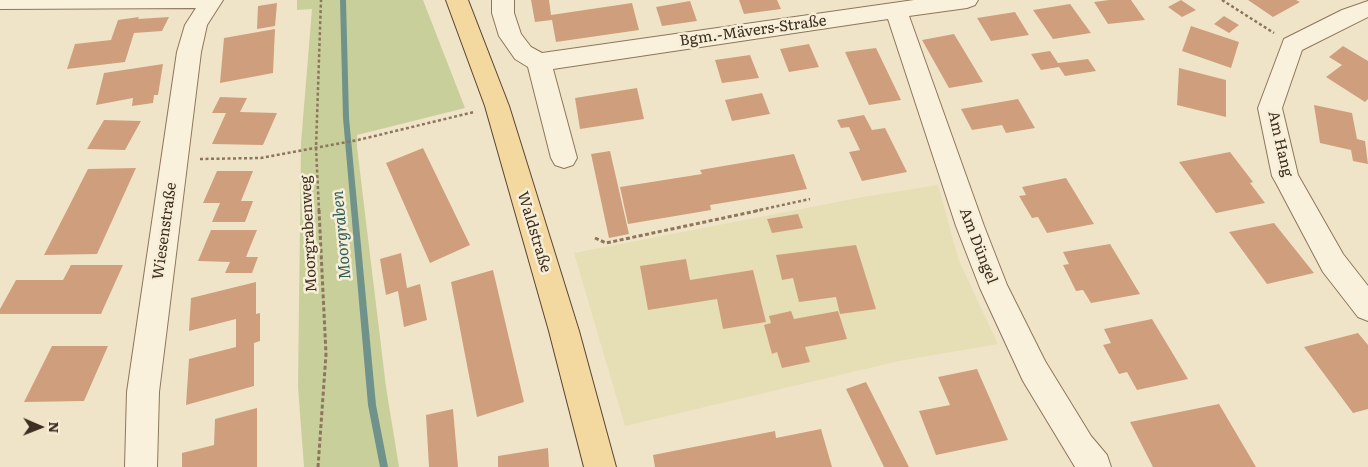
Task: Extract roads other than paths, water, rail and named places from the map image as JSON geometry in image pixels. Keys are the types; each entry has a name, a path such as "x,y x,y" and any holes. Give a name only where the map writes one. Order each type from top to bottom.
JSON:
{"main road":[{"name":"Waldstraße","path":"457,0 497,106 564,331 600,467"}],"street":[{"path":"0,1 201,0"},
{"name":"Wiesenstraße","path":"141,467 143,392 189,52 196,25 212,0"},
{"path":"503,0 503,13 510,36 523,54 539,62 564,158"},
{"name":"Bgm.-Mävers-Straße","path":"539,62 966,0"},
{"name":"Am Hang","path":"1368,9 1350,15 1292,45 1270,108 1285,176 1333,264 1368,308"},
{"name":"Am Düngel","path":"896,10 970,226 994,288 1034,371 1080,447 1095,467"}],"waterway":[{"name":"Moorgraben","path":"343,0 346,118 372,405 384,467"}]}
